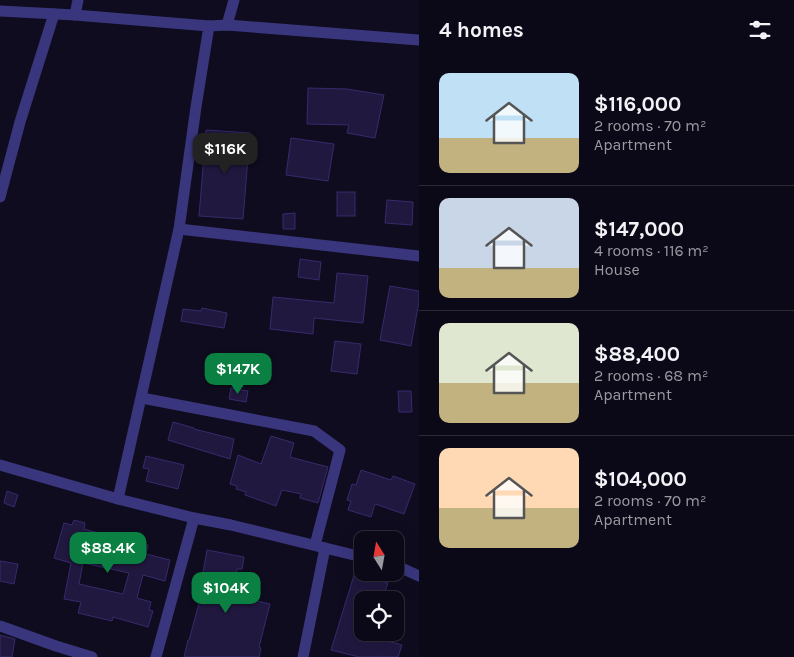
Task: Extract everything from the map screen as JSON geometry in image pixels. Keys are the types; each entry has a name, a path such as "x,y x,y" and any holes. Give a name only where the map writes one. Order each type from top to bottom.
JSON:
{"street":[{"path":"75,15 78,0"},
{"path":"227,25 234,0"},
{"path":"0,11 209,26 227,25 419,40"},
{"path":"0,197 20,122 54,14"},
{"path":"118,499 179,229 209,26"},
{"path":"179,229 419,256"},
{"path":"142,398 314,431 340,450 320,546 303,657"},
{"path":"0,465 118,499 354,555"},
{"path":"156,657 194,518"},
{"path":"404,569 419,576"},
{"path":"0,626 54,651 92,657"}],"building":[{"path":"308,88 347,89 384,95 375,138 347,133 349,125 307,124"},
{"path":"206,130 250,133 243,219 199,216"},
{"path":"291,138 334,144 328,181 286,175"},
{"path":"337,192 355,192 355,216 337,216"},
{"path":"387,200 413,202 412,225 385,223"},
{"path":"295,213 295,229 283,229 283,214"},
{"path":"300,259 321,262 319,280 298,277"},
{"path":"337,273 368,276 363,323 314,318 313,334 270,329 273,297 334,303"},
{"path":"390,286 419,291 411,346 380,340"},
{"path":"202,308 227,313 224,328 181,321 183,309 201,311"},
{"path":"335,341 361,344 357,374 331,371"},
{"path":"231,388 248,391 246,402 229,399"},
{"path":"398,391 411,391 412,412 399,412"},
{"path":"173,422 234,439 230,459 168,440"},
{"path":"271,436 294,443 290,457 328,467 318,503 300,498 301,494 282,490 276,506 245,495 246,492 236,489 237,486 230,484 238,455 261,464"},
{"path":"146,456 184,465 178,489 146,481 149,469 143,468"},
{"path":"361,470 391,480 393,476 415,484 404,514 375,504 371,517 348,510 351,501 347,500 352,484 356,485"},
{"path":"7,491 18,495 14,507 4,503"},
{"path":"74,520 85,523 84,529 148,545 146,554 170,560 165,581 143,575 137,598 151,602 149,610 153,611 148,627 113,617 112,621 78,613 81,602 64,599 71,563 54,558 64,523 72,525","holes":["83,563 129,573 123,594 79,584"]},
{"path":"207,550 244,557 242,569 237,569 232,595 270,604 259,647 261,648 259,657 184,657 204,585 201,584"},
{"path":"0,561 18,564 14,584 0,581"},
{"path":"354,575 354,581 382,581 388,583 385,591 354,591 354,641 387,641 402,645 398,657 359,657 331,650"},
{"path":"0,635 15,639 12,657 0,657"}]}
